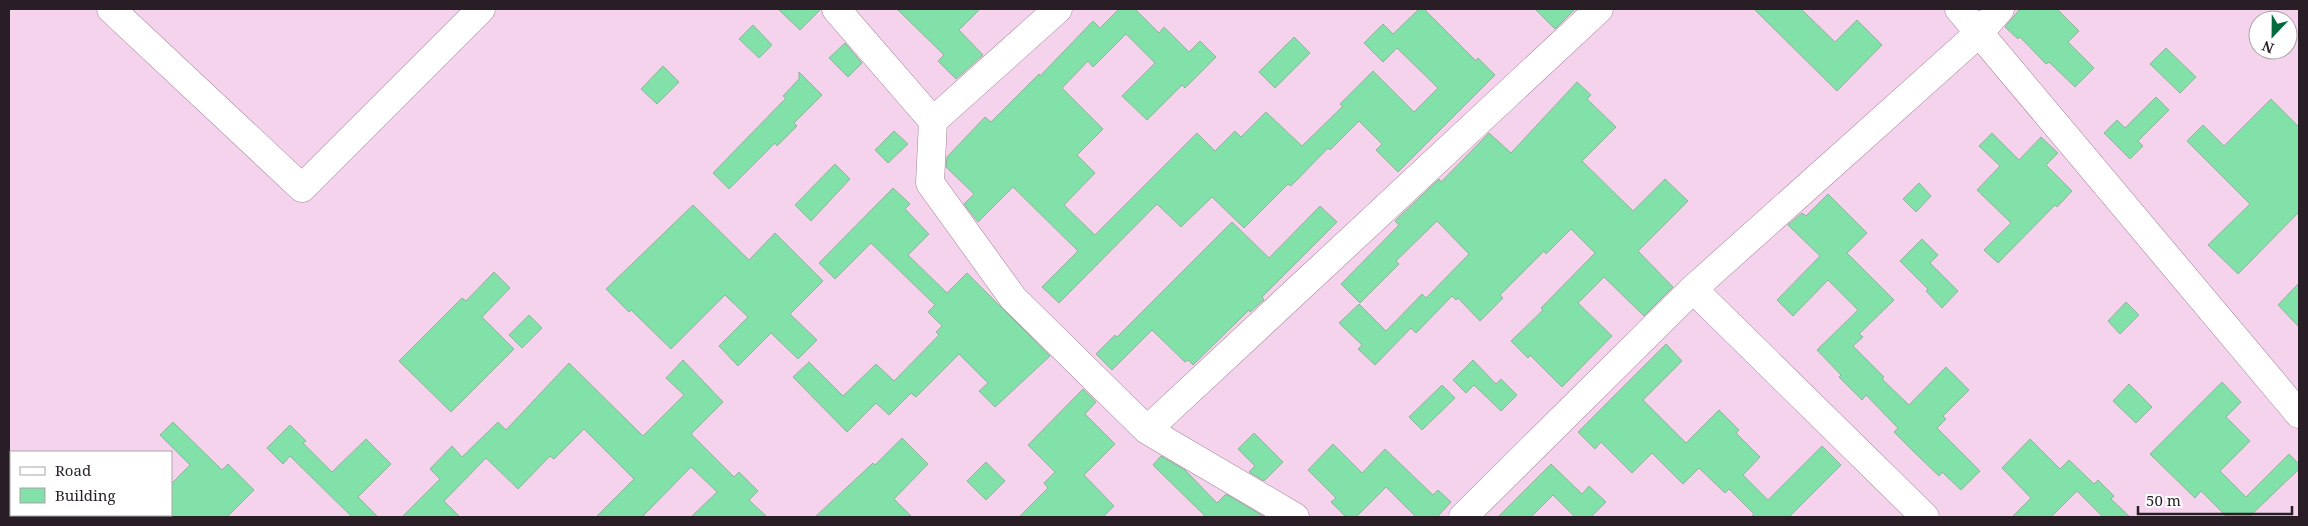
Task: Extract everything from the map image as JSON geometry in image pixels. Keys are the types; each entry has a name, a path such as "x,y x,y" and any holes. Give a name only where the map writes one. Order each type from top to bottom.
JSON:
{"street":[{"path":"111,9 302,188 481,9"},
{"path":"836,9 933,122 930,183 1013,298 1147,430 1295,517"},
{"path":"933,122 1058,9"},
{"path":"1147,430 1599,9"},
{"path":"1959,9 2299,414"},
{"path":"1463,517 1693,289 1979,33 2000,9"},
{"path":"1693,289 1925,517"}],"building":[{"path":"778,9 821,9 800,30"},
{"path":"897,9 980,9 959,30 983,55 956,79 938,61 944,55"},
{"path":"1119,9 1135,9 1159,33 1164,27 1189,52 1200,41 1216,57 1185,88 1182,85 1147,120 1122,96 1155,63 1126,34 1093,67 1088,61 1062,88 1103,129 1077,155 1095,173 1064,205 1095,235 1197,133 1215,151 1235,131 1241,137 1266,112 1302,146 1343,106 1340,104 1373,71 1414,112 1438,88 1397,48 1383,62 1364,43 1383,24 1393,34 1419,9 1424,9 1476,61 1478,58 1495,75 1398,172 1376,150 1382,144 1359,121 1330,150 1328,148 1291,186 1288,184 1244,228 1212,197 1181,227 1157,204 1059,303 1042,287 1078,251 1013,187 978,222 964,204 974,194 946,167 947,157 985,117 991,122 1039,74 1040,76 1093,21 1100,28"},
{"path":"1535,9 1575,9 1555,29"},
{"path":"1754,9 1801,9 1835,42 1857,20 1882,45 1837,91"},
{"path":"2020,9 2057,9 2079,31 2068,42 2094,68 2075,87 2049,62 2046,64 2020,37 2018,39 2005,27"},
{"path":"753,25 772,45 759,58 739,39"},
{"path":"1294,37 1310,53 1275,88 1259,72"},
{"path":"845,43 862,63 848,77 829,58"},
{"path":"2166,48 2196,77 2180,93 2150,64"},
{"path":"663,66 679,82 657,104 641,89"},
{"path":"799,72 822,95 794,123 797,126 777,146 775,143 729,189 713,173 786,98 783,96 799,79"},
{"path":"1577,82 1591,95 1587,99 1616,127 1582,161 1633,211 1665,179 1688,201 1638,251 1673,287 1644,316 1604,277 1578,303 1612,336 1562,387 1530,355 1528,358 1511,341 1543,310 1541,308 1595,253 1571,229 1546,254 1544,251 1500,295 1503,298 1480,321 1458,298 1456,300 1452,296 1416,333 1411,328 1375,365 1358,349 1362,345 1339,323 1359,304 1386,331 1422,294 1426,298 1469,254 1437,221 1396,261 1399,264 1360,303 1341,284 1399,225 1395,221 1439,179 1441,182 1489,133 1511,153"},
{"path":"2156,97 2169,110 2138,141 2143,146 2130,159 2104,133 2117,120 2125,128"},
{"path":"2271,99 2299,127 2299,212 2238,274 2208,245 2250,204 2187,141 2203,125 2224,146"},
{"path":"894,131 908,144 888,163 875,150"},
{"path":"1992,133 2019,160 2041,137 2058,153 2046,165 2072,191 2057,207 2055,205 1998,263 1984,250 2011,223 1977,190 2000,166 1979,146"},
{"path":"835,164 850,179 811,221 795,205"},
{"path":"1919,183 1931,196 1916,212 1903,199"},
{"path":"893,188 910,204 905,209 929,234 908,255 947,293 967,273 1050,356 995,407 979,391 988,383 959,354 916,397 911,393 889,415 876,403 847,432 793,377 809,362 843,396 876,364 894,381 939,335 936,332 942,326 928,312 935,305 871,243 835,279 819,263"},
{"path":"1828,194 1867,233 1847,253 1894,300 1859,334 1863,337 1853,346 1884,377 1882,379 1909,405 1946,367 1969,390 1943,416 1946,419 1937,428 1980,471 1961,490 1942,472 1939,476 1914,452 1894,432 1898,428 1866,395 1862,400 1839,377 1841,375 1817,350 1858,310 1828,280 1793,316 1777,300 1820,256 1788,225 1802,213 1806,216"},
{"path":"693,205 749,260 775,233 823,281 790,314 817,340 798,359 771,333 738,366 719,346 748,317 725,295 671,349 631,310 629,312 606,289"},
{"path":"1320,206 1337,222 1262,297 1264,300 1250,312 1249,310 1193,365 1188,360 1185,362 1152,330 1112,370 1096,354 1115,335 1117,337 1232,222 1269,258"},
{"path":"1922,239 1938,255 1930,263 1958,291 1942,308 1926,291 1928,289 1900,261"},
{"path":"494,272 510,288 482,317 514,349 451,412 399,361 462,298 466,301"},
{"path":"2299,283 2299,327 2278,305"},
{"path":"2126,302 2139,315 2120,334 2108,321"},
{"path":"529,315 542,328 522,348 509,335"},
{"path":"1666,344 1682,361 1643,400 1686,443 1719,410 1739,430 1736,433 1760,457 1743,475 1768,500 1822,446 1841,465 1789,517 1751,517 1754,514 1729,489 1725,493 1699,468 1683,484 1652,453 1632,473 1601,442 1595,449 1578,432"},
{"path":"683,360 723,402 691,434 734,477 739,472 758,491 749,500 767,517 691,517 717,492 691,467 642,517 596,517 634,479 584,429 554,459 550,456 518,489 486,458 444,501 460,517 402,517 440,479 430,469 452,446 462,457 498,422 506,430 569,363 643,436 684,395 666,378"},
{"path":"1473,360 1496,384 1501,379 1517,395 1501,411 1474,385 1466,393 1453,380"},
{"path":"2222,382 2241,402 2226,417 2250,441 2220,471 2246,497 2289,454 2299,464 2299,469 2249,517 2227,517 2201,491 2195,498 2150,454"},
{"path":"2129,384 2152,407 2136,423 2113,401"},
{"path":"1442,385 1455,398 1422,430 1409,417"},
{"path":"1083,389 1096,402 1085,414 1115,444 1084,475 1114,506 1103,517 1019,517 1048,488 1044,483 1055,472 1028,445"},
{"path":"173,422 222,470 228,464 254,490 227,517 171,517 172,483 190,465 160,435"},
{"path":"290,425 306,441 303,443 332,472 366,439 391,464 358,497 378,517 352,517 290,456 283,464 267,448"},
{"path":"1254,433 1283,462 1264,481 1249,472 1255,466 1238,449"},
{"path":"902,438 928,464 894,499 912,517 815,517 873,463 875,465"},
{"path":"2030,439 2060,469 2069,460 2094,484 2098,480 2114,496 2111,499 2130,517 2103,517 2077,491 2051,517 2012,517 2031,498 2002,468"},
{"path":"1333,444 1362,473 1385,449 1433,495 1438,490 1451,502 1437,517 1416,517 1386,487 1356,517 1346,517 1331,502 1336,498 1308,470"},
{"path":"1161,456 1185,470 1217,503 1226,494 1265,517 1203,517 1205,516 1153,465"},
{"path":"986,462 1005,481 986,500 967,481"},
{"path":"1551,464 1582,494 1589,486 1606,502 1591,517 1575,517 1553,495 1531,517 1498,517"}]}
